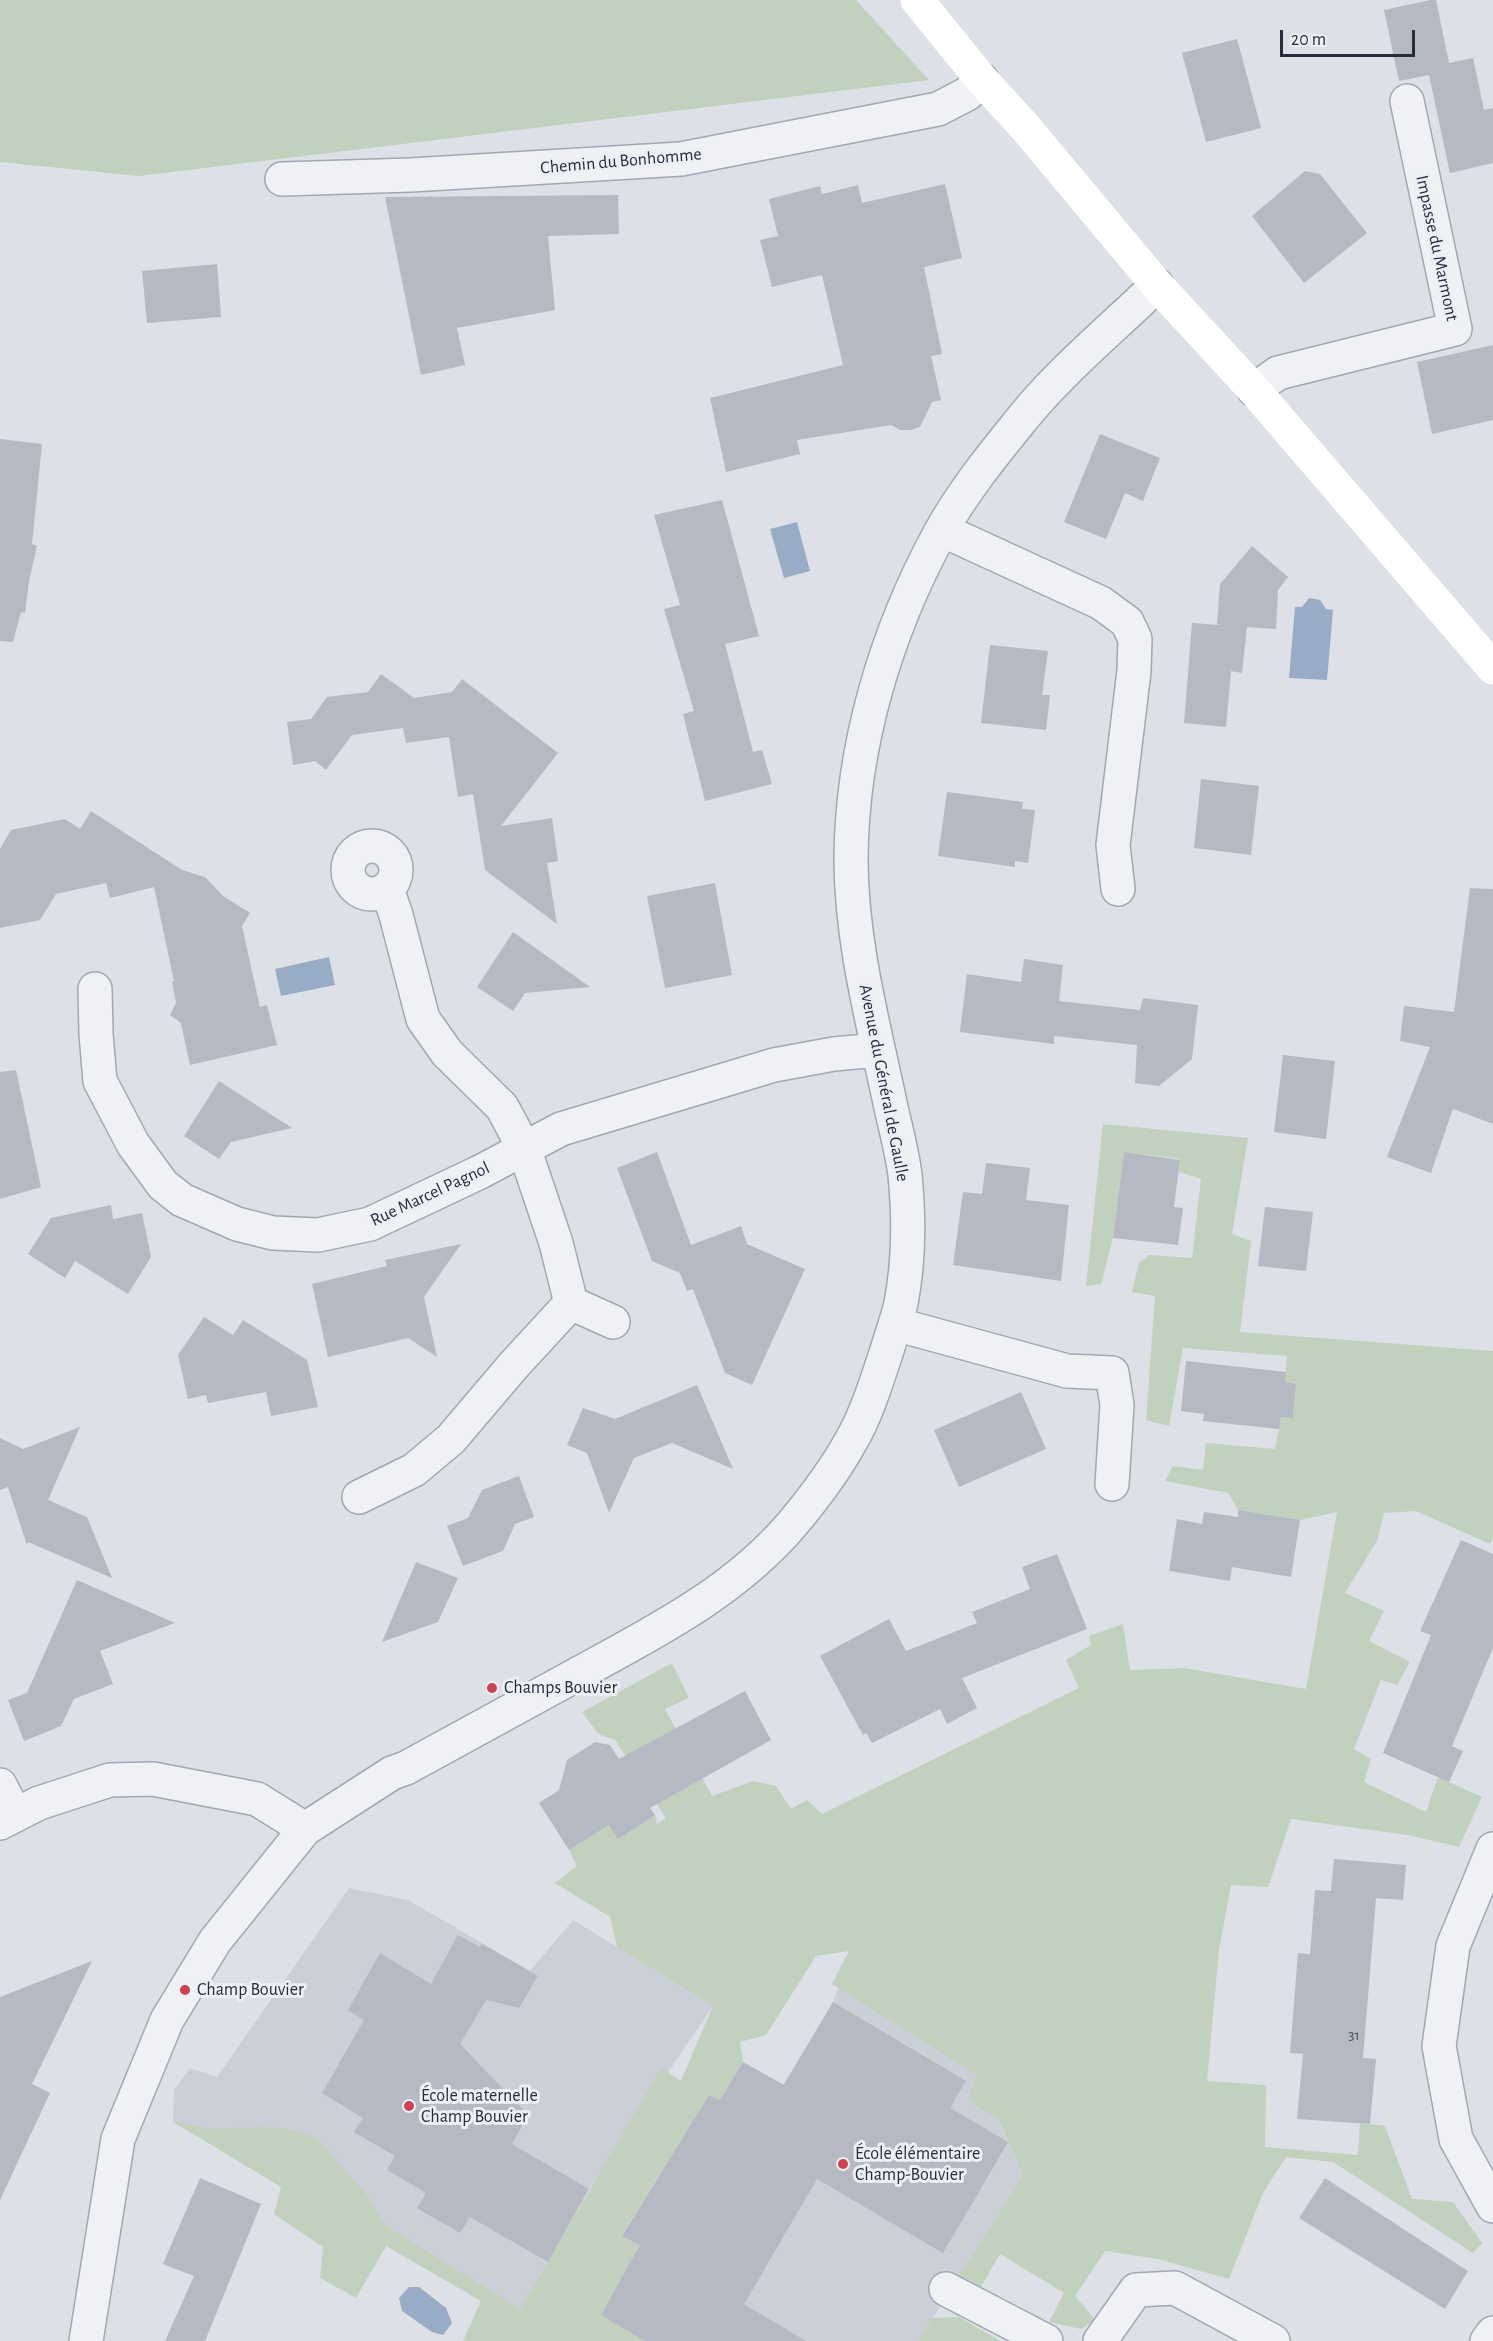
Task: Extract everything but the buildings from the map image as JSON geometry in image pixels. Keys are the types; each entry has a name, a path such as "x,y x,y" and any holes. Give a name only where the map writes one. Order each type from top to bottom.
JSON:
{"street":[{"path":"916,0 1157,285 1254,390 1493,668"},
{"name":"Chemin du Bonhomme","path":"282,179 411,175 681,159 938,109 967,94 982,80"},
{"name":"Impasse du Marmont","path":"1254,390 1278,373 1455,329 1407,101"},
{"name":"Avenue du Général de Gaulle","path":"86,2341 117,2139 167,2020 216,1941 305,1829 392,1773 406,1768 668,1625 740,1575 790,1527 824,1484 853,1439 882,1366 901,1305 908,1238 905,1173 864,985 854,920 851,859 856,795 869,715 885,658 917,579 942,530 981,473 1028,412 1157,285"},
{"path":"942,530 1101,603 1127,622 1135,639 1134,671 1113,845 1118,889"},
{"path":"387,889 423,1020 447,1053 502,1107 524,1148 556,1243 571,1303"},
{"name":"Rue Marcel Pagnol","path":"95,989 100,1080 133,1144 163,1185 182,1200 237,1224 273,1233 318,1235 369,1224 480,1172 561,1129 774,1065 834,1054 878,1050"},
{"path":"571,1303 613,1322"},
{"path":"358,1497 414,1470 451,1439 513,1366 571,1303"},
{"path":"895,1324 1067,1371 1112,1373 1117,1406 1112,1484"},
{"path":"0,1785 8,1819 39,1803 110,1780 153,1779 257,1799 305,1829"},
{"path":"1493,1849 1453,1946 1439,2046 1456,2139 1493,2206"},
{"path":"1100,2341 1136,2290 1175,2288 1273,2341"},
{"path":"946,2289 1046,2341"},
{"path":"1487,2341 1493,2333"}],"shaded area":[{"name":"École maternelle Champ Bouvier","path":"349,1888 408,1900 530,1971 573,1920 713,2006 589,2189 520,2310 173,2122 174,2090 190,2068 217,2077"},
{"name":"École élémentaire Champ-Bouvier","path":"845,1969 957,2031 1023,2175 918,2341 645,2341 601,2315 622,2236 709,2095 720,2100 743,2062 783,2085 833,2002"}],"green space":[{"path":"0,0 856,0 929,80 139,176 0,162"},
{"path":"1103,1124 1248,1138 1232,1234 1251,1241 1240,1332 1493,1351 1493,1539 1490,1544 1416,1511 1384,1513 1377,1541 1345,1593 1384,1611 1369,1641 1410,1662 1397,1685 1381,1680 1354,1749 1371,1759 1364,1782 1426,1812 1438,1777 1482,1797 1459,1847 1408,1835 1291,1819 1268,1887 1231,1885 1219,1950 1207,2081 1266,2085 1265,2147 1358,2155 1360,2123 1385,2126 1412,2199 1453,2202 1482,2243 1473,2253 1333,2162 1286,2157 1263,2193 1229,2279 1158,2259 1105,2251 1075,2296 1095,2320 1081,2329 1049,2322 1064,2293 1000,2254 981,2287 959,2276 1023,2175 998,2119 968,2100 977,2075 832,1984 849,1951 816,1956 766,2035 740,2042 743,2062 720,2100 709,2095 622,2235 640,2245 645,2341 463,2341 481,2301 386,2246 356,2298 320,2278 323,2247 274,2214 281,2187 173,2122 213,2129 261,2127 290,2129 317,2138 366,2194 386,2226 520,2309 661,2068 681,2081 713,2006 617,1947 610,1917 555,1883 577,1866 569,1850 609,1825 655,1815 657,1824 666,1818 615,1740 598,1734 582,1712 672,1663 689,1698 665,1709 712,1796 753,1781 776,1786 791,1809 807,1800 822,1814 1079,1688 1066,1660 1091,1645 1089,1636 1123,1624 1130,1670 1184,1668 1306,1689 1337,1512 1300,1520 1238,1510 1228,1493 1165,1481 1173,1466 1203,1470 1206,1443 1275,1449 1281,1417 1293,1418 1296,1385 1285,1382 1287,1356 1183,1348 1169,1426 1146,1420 1155,1296 1132,1292 1139,1263 1149,1255 1192,1258 1201,1179 1179,1172 1180,1159 1124,1152 1113,1238 1101,1284 1086,1286"},
{"path":"959,2317 1000,2341 918,2341 932,2318"}],"water":[{"path":"797,522 810,571 784,578 770,529"},
{"path":"1309,598 1320,600 1326,609 1333,610 1327,680 1289,678 1295,607 1302,607"},
{"path":"329,957 335,985 281,996 275,969"},
{"path":"409,2287 419,2287 446,2308 452,2323 443,2335 432,2332 402,2311 399,2298"}],"place":[{"name":"Champs Bouvier","path":"492,1688"},
{"name":"Champ Bouvier","path":"185,1990"},
{"name":"École maternelle Champ Bouvier","path":"409,2106"},
{"name":"École élémentaire Champ-Bouvier","path":"843,2164"}]}
